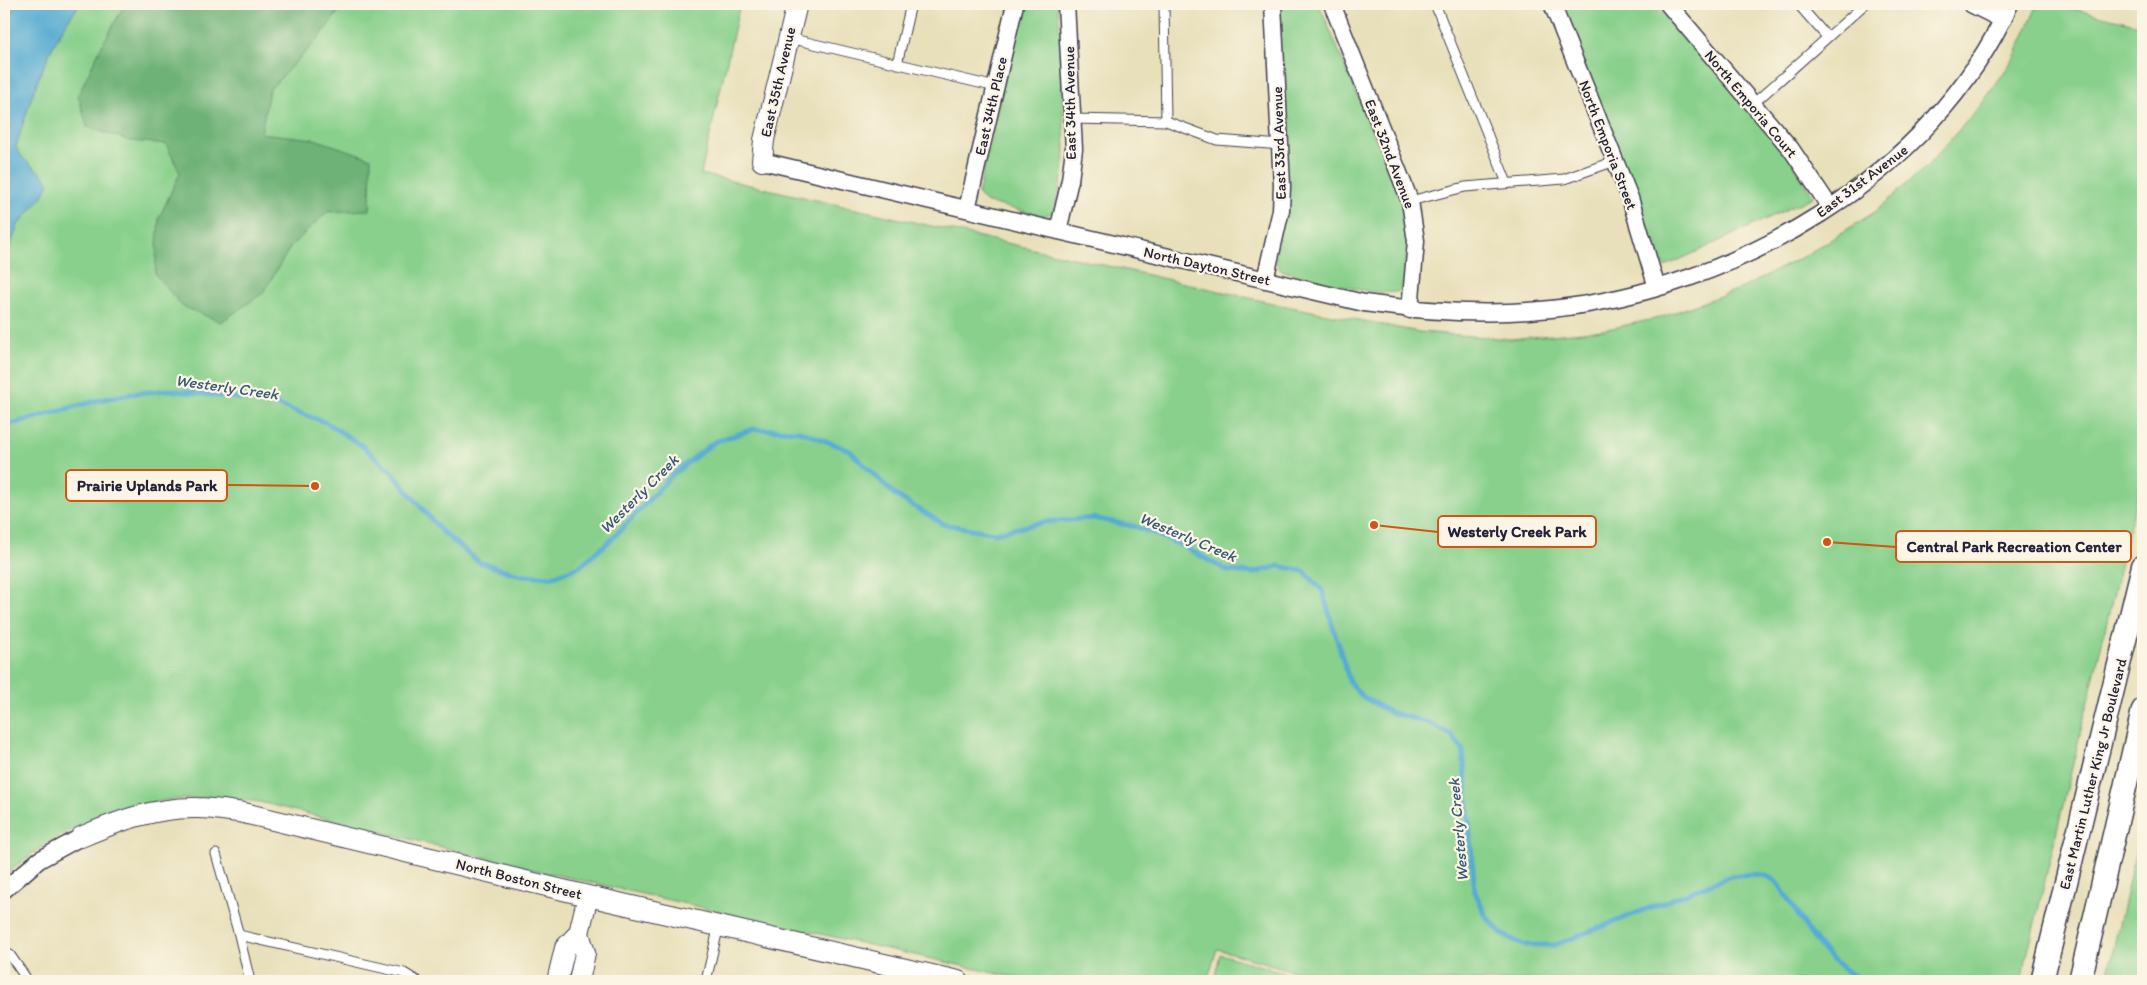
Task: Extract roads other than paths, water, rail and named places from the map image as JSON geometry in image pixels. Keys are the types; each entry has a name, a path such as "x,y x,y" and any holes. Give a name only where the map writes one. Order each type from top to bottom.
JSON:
{"main road":[{"name":"East Martin Luther King Jr Boulevard","path":"2042,981 2143,566"},
{"path":"2080,981 2143,710"}],"street":[{"name":"East 35th Avenue","path":"762,161 764,140 797,4"},
{"name":"East 34th Place","path":"967,209 1015,4"},
{"name":"East 34th Avenue","path":"1058,231 1074,149 1066,4"},
{"name":"East 33rd Avenue","path":"1265,280 1281,210 1280,145 1273,4"},
{"name":"East 32nd Avenue","path":"1332,4 1410,201 1416,241 1410,310"},
{"name":"North Emporia Street","path":"1552,4 1630,198 1657,288"},
{"name":"North Emporia Court","path":"1668,4 1791,149 1830,207"},
{"path":"1972,4 2003,20"},
{"name":"East 31st Avenue","path":"1657,288 1740,258 1779,238 1830,207 1866,181 1910,144 1943,110 1967,79 2003,20 2010,4"},
{"name":"North Dayton Street","path":"762,161 1364,303 1410,310 1498,313 1553,309 1608,300 1657,288"},
{"name":"North Boston Street","path":"80,837 124,819 158,811 197,808 244,812 588,896 958,981"},
{"path":"4,890 39,860 80,837"},
{"path":"557,981 565,948 579,933 588,896"},
{"path":"579,933 585,953 579,981"}],"lane":[{"path":"897,64 911,4"},
{"path":"1164,4 1166,121"},
{"path":"1435,4 1507,182"},
{"path":"1798,4 1827,37"},
{"path":"1753,104 1865,4"},
{"path":"789,38 996,87"},
{"path":"1072,119 1166,121 1216,140 1280,145"},
{"path":"1410,201 1465,187 1507,182 1564,179 1615,161"},
{"path":"216,854 240,935 250,981"},
{"path":"706,981 719,925"},
{"path":"240,935 404,974 417,981"},
{"path":"10,956 28,981"}],"water":[{"path":"16,4 80,4 68,20 49,54 34,90 16,147 23,158 41,173 49,183 43,196 18,225 4,263 4,24"}],"waterway":[{"name":"Westerly Creek","path":"4,426 95,401 129,394 169,390 270,402 327,423 361,445 390,470 442,532 479,562 520,575 552,577 579,567 612,539 673,474 714,442 754,429 800,431 849,450 895,495 943,524 995,533 1045,522 1093,518 1137,527 1183,546 1228,571 1253,573 1279,566 1304,571 1322,590 1350,683 1363,697 1389,712 1429,723 1451,735 1463,750 1475,892 1486,916 1503,935 1524,945 1555,945 1731,876 1760,875 1773,879 1780,886 1807,929 1833,961 1843,969 1867,981"}],"place":[{"name":"Prairie Uplands Park","path":"315,486"},
{"name":"Westerly Creek Park","path":"1374,525"},
{"name":"Central Park Recreation Center","path":"1827,542"}]}
